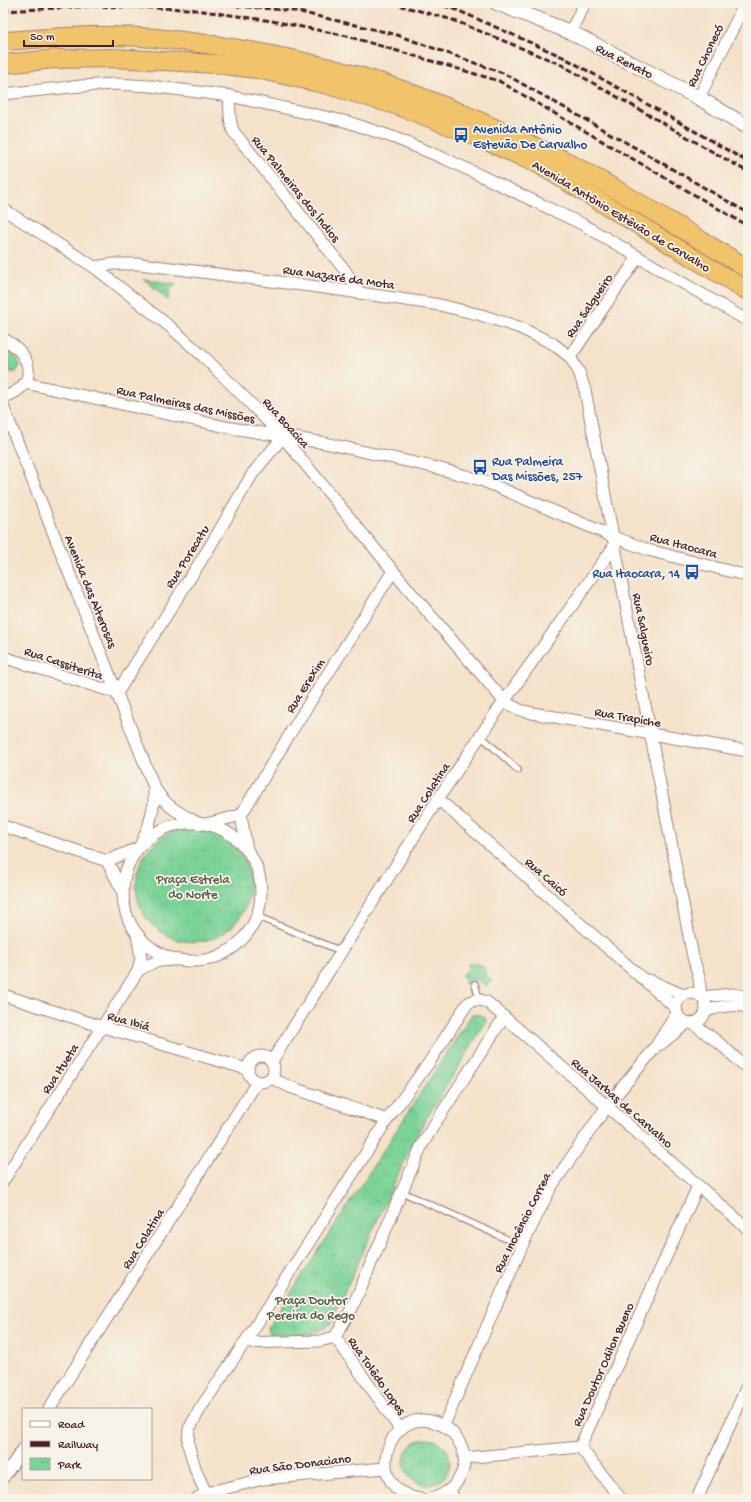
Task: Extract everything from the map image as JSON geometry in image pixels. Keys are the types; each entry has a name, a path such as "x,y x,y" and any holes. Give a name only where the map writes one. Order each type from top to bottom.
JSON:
{"highway":[{"name":"Avenida Antônio Estêvão de Carvalho","path":"3,41 101,36 153,38 274,56 381,83 439,104 497,128 569,163 748,269"},
{"name":"Avenida Antônio Estêvão de Carvalho","path":"3,64 55,59 113,58 216,64 258,69 324,84 399,106 470,134 538,164 748,291"}],"street":[{"name":"Rua Renato","path":"497,3 570,32 699,98 748,127"},
{"path":"570,32 585,3"},
{"name":"Rua Chonecó","path":"699,98 745,3"},
{"name":"Avenida Antônio Estêvão de Carvalho","path":"3,94 114,84 150,86 230,96 348,122 394,138 448,160 582,224 748,321"},
{"name":"Rua Palmeiras dos Índios","path":"230,96 228,110 233,132 344,269 360,293"},
{"name":"Rua Boacica","path":"3,209 94,267 169,326 204,357 283,437 393,571 505,702"},
{"name":"Rua Salgueiro","path":"638,257 570,357 580,372 585,390 693,957 699,977 695,996"},
{"name":"Rua Nazaré da Mota","path":"94,267 114,264 140,264 440,305 481,315 518,328 552,344 570,357"},
{"path":"3,339 14,344 23,353 27,363 28,373 25,383 20,389 3,397"},
{"name":"Rua Palmeiras das Missões","path":"25,383 223,426 324,443 481,480 614,541"},
{"name":"Avenida das Alterosas","path":"3,406 154,787 170,807 202,824"},
{"name":"Rua Porecatu","path":"117,694 209,548 253,472 283,437"},
{"name":"Rua Itaocara","path":"614,541 748,576"},
{"name":"Rua Colatina","path":"272,1061 438,799 614,541"},
{"name":"Rua Erexim","path":"241,815 320,685 393,571"},
{"name":"Rua Cassiterita","path":"3,657 117,694"},
{"name":"Rua Trapiche","path":"505,702 520,710 532,713 748,751"},
{"name":"Avenida das Alterosas","path":"140,847 154,803 154,787"},
{"name":"Rua Caicó","path":"438,799 676,1010"},
{"path":"202,824 241,815 247,851"},
{"path":"138,970 154,961 184,960 205,959 226,951 244,937 256,916 261,896 261,884 254,863 247,851 233,837 223,830 202,824 190,823 168,827 158,832 140,847 128,866 125,876 123,892 125,910 129,921 136,932 151,947 160,953 184,960"},
{"path":"3,826 107,860 140,847"},
{"path":"107,860 123,892"},
{"name":"Rua Itueta","path":"3,1181 138,970 141,958 136,932"},
{"name":"Rua Caicó","path":"638,975 695,996"},
{"path":"748,997 733,994 695,996 677,1003 676,1010 683,1021 690,1023 718,1042 748,1069"},
{"name":"Rua Ibiá","path":"3,995 102,1027 247,1069"},
{"path":"690,1023 701,1019 705,1013 706,1006 695,996"},
{"path":"206,1493 196,1471 188,1444 189,1429 200,1409 387,1120 428,1064 467,1004 472,1000 479,999"},
{"name":"Rua Jarbas de Carvalho","path":"479,999 487,1002 748,1229"},
{"path":"705,1013 727,1005 748,1007"},
{"name":"Rua Inocêncio Correa","path":"444,1425 522,1246 551,1187 607,1106 654,1049 676,1010"},
{"path":"705,1013 718,1042"},
{"path":"244,1343 320,1341 334,1337 352,1308 421,1147 504,1017"},
{"name":"Rua Inocêncio Correa","path":"654,1049 690,1023"},
{"path":"258,1056 266,1057 272,1061 274,1071 271,1078 266,1081 258,1082 250,1077 247,1069 250,1061 258,1056"},
{"path":"271,1078 290,1087 387,1120"},
{"name":"Rua Colatina","path":"50,1408 258,1082"},
{"name":"Rua Doutor Odilon Bueno","path":"464,1458 580,1447 698,1186"},
{"name":"Rua Tolêdo Lopes","path":"334,1337 400,1429"},
{"path":"697,1499 748,1384"},
{"path":"414,1499 400,1491 390,1481 385,1468 388,1445 400,1429 414,1422 429,1420 444,1425 455,1434 462,1445 464,1458 463,1471 452,1494 429,1499"},
{"path":"580,1447 621,1499"},
{"path":"3,1478 22,1450"},
{"name":"Rua São Donaciano","path":"196,1499 206,1493 263,1479 385,1468"}],"lane":[{"path":"481,736 518,770"},
{"path":"256,916 341,951"},
{"path":"474,984 479,999"},
{"path":"402,1192 522,1246"}],"green space":[{"path":"144,279 176,284 170,290 168,300"},
{"path":"3,351 10,352 18,360 20,366 16,372 11,373"},
{"name":"Praça Estrela do Norte","path":"193,828 215,832 233,845 246,863 250,885 246,907 233,925 215,938 193,942 171,938 153,925 140,907 136,885 140,863 153,845 171,832"},
{"path":"470,962 483,966 488,978 492,980 486,987 477,979 470,981 467,985 463,983 466,980 462,974 470,968 468,965"},
{"name":"Praça Doutor Pereira do Rego","path":"472,1014 481,1015 485,1018 486,1022 424,1122 409,1151 330,1324 318,1331 301,1335 275,1335 269,1333 268,1328"},
{"path":"432,1439 436,1440 446,1449 449,1453 449,1471 440,1481 432,1485 422,1485 414,1481 405,1471 404,1457 408,1449 418,1440"}],"railway":[{"path":"201,3 295,11 394,34 503,73 748,213"},
{"path":"391,3 453,20 560,64 748,172"},
{"path":"435,3 457,10 563,57 748,162"},
{"path":"3,11 95,6 189,9 272,21 347,36 499,81 748,226"}],"place":[{"name":"Avenida Antônio Estevão De Carvalho","path":"461,135"},
{"name":"Rua Palmeira Das Missões, 257","path":"480,467"},
{"name":"Rua Itaocara, 14","path":"692,572"}]}
